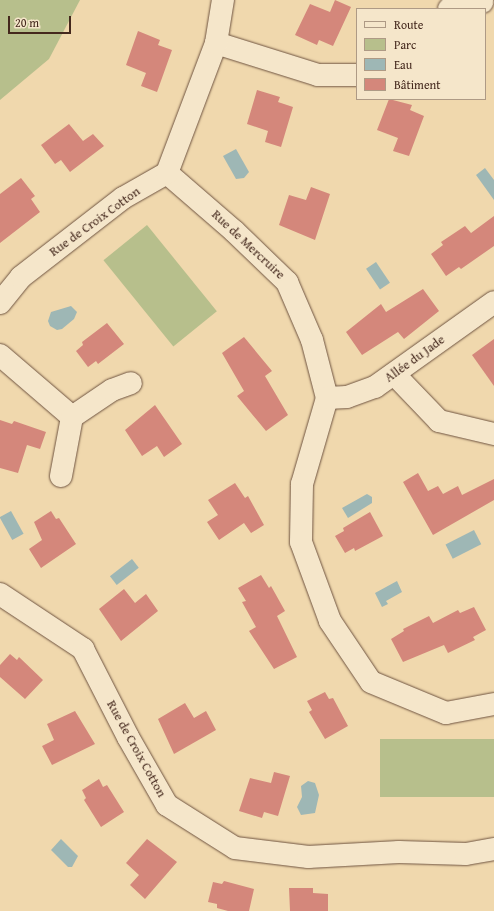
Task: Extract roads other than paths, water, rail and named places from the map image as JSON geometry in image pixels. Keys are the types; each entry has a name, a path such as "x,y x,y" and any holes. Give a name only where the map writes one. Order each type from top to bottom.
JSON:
{"street":[{"path":"167,173 216,43 223,0"},
{"path":"454,8 482,2"},
{"path":"216,43 318,75 356,75"},
{"name":"Rue de Croix Cotton","path":"0,302 21,277 123,198 167,173"},
{"name":"Rue de Mercruire","path":"167,173 234,231 287,282 312,340 327,398"},
{"name":"Allée du Jade","path":"327,398 348,397 375,387 494,302"},
{"path":"0,355 72,417"},
{"path":"394,374 438,421 494,434"},
{"path":"61,476 72,417 112,390 131,383"},
{"path":"327,398 302,484 301,542 330,621 371,682 446,713 494,704"},
{"name":"Rue de Croix Cotton","path":"0,594 83,649 128,737 168,805 235,848 308,856 399,852 466,854 494,849"}],"water":[{"path":"236,149 249,172 244,178 236,179 223,156"},
{"path":"485,168 494,180 494,200 476,175"},
{"path":"376,262 390,283 380,289 366,269"},
{"path":"71,306 77,312 74,319 62,329 57,330 50,326 48,321 51,312"},
{"path":"367,494 372,497 372,503 348,518 342,508"},
{"path":"11,511 24,534 12,540 0,518"},
{"path":"474,530 481,544 453,559 445,545"},
{"path":"132,559 139,568 117,585 110,576"},
{"path":"397,581 402,592 386,601 388,604 382,607 375,593"},
{"path":"308,781 315,783 319,795 315,813 301,815 297,807 302,797 301,786"},
{"path":"61,839 78,856 72,867 68,867 51,850"}]}
